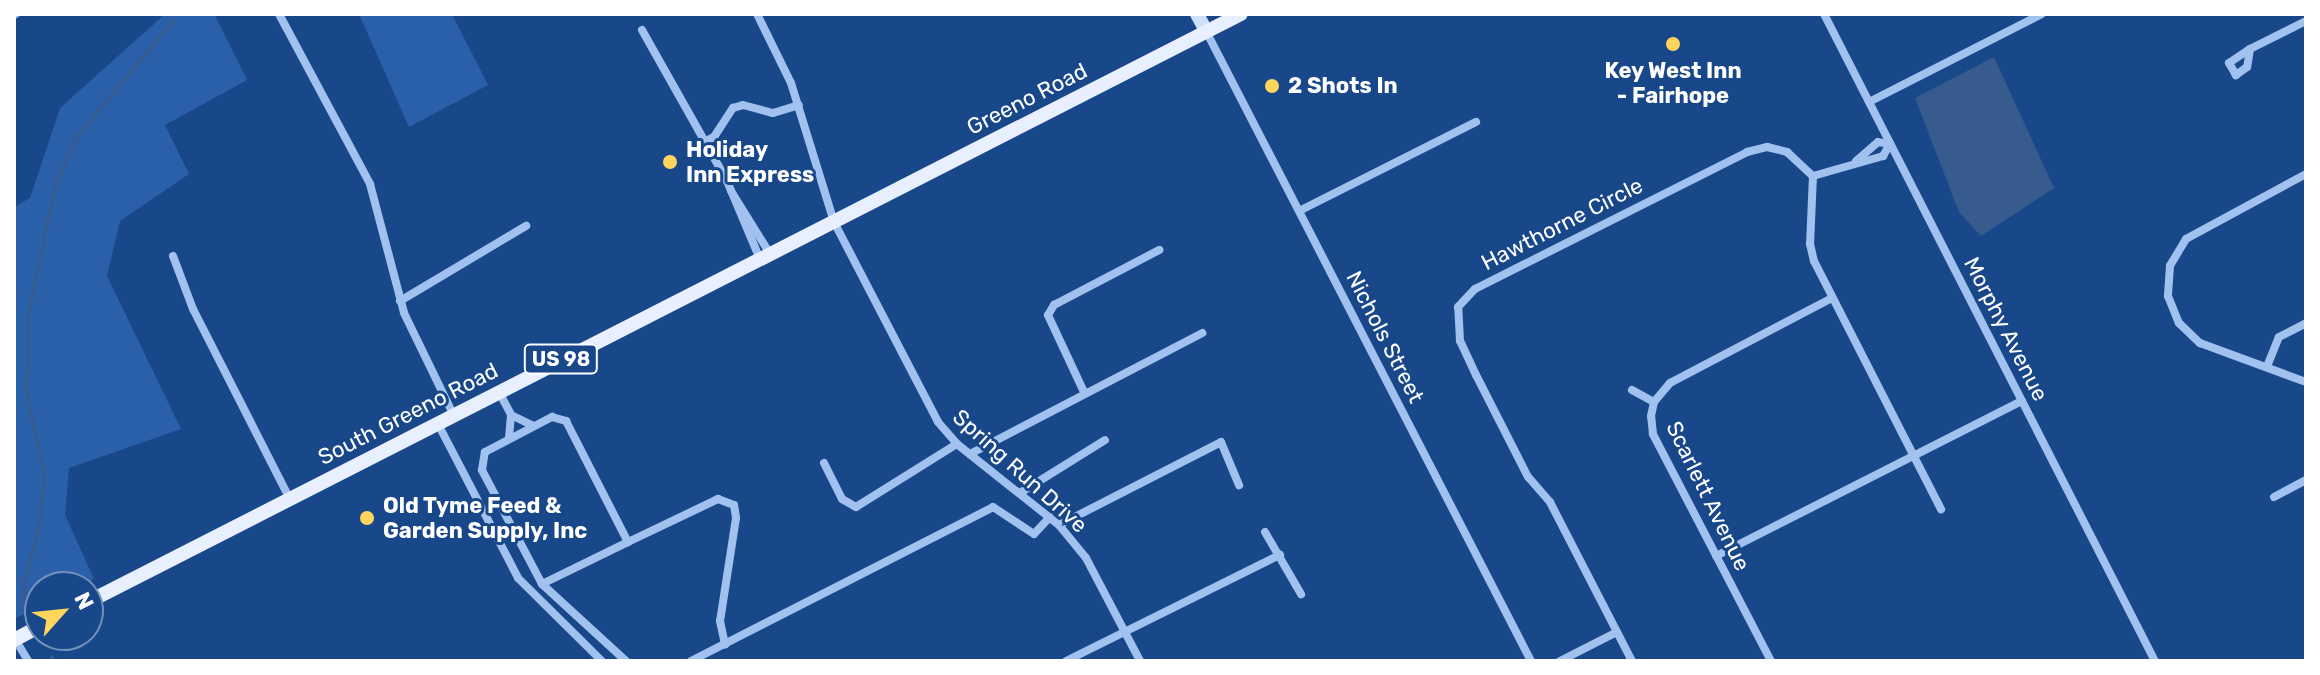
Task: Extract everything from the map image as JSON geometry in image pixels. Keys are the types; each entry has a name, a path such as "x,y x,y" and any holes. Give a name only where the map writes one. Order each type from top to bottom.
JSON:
{"main road":[{"name":"Greeno Road","path":"834,222 1241,14"},
{"name":"South Greeno Road","path":"104,594 834,222"}],"street":[{"path":"279,14 370,184 400,301 417,348 454,416"},
{"name":"Spring Run Drive","path":"757,14 799,105 834,222 938,422 957,444 1059,525 1086,558 1140,661"},
{"path":"1197,14 1206,31"},
{"name":"Morphy Avenue","path":"1824,14 2155,661"},
{"path":"1869,102 2042,14"},
{"path":"2250,49 2306,21"},
{"path":"642,30 702,143 731,191 741,199 765,256"},
{"name":"Nichols Street","path":"1206,31 1531,661"},
{"path":"702,143 714,137 733,108 743,105 773,113 799,105"},
{"path":"1301,210 1476,122"},
{"path":"1890,144 1883,156 1856,161 1813,176 1810,244 1832,298 1941,509"},
{"name":"Hawthorne Circle","path":"1632,661 1550,502 1528,477 1460,341 1458,307 1467,295 1747,152 1767,147 1787,152 1813,176"},
{"path":"2306,174 2203,226 2186,239 2170,266 2168,296 2179,323 2200,343 2268,364 2306,382"},
{"path":"400,301 526,226"},
{"path":"1084,392 1048,315 1054,305 1159,250"},
{"path":"173,256 193,309 290,499"},
{"name":"Scarlett Avenue","path":"1771,661 1653,434 1654,402 1670,383 1832,298"},
{"path":"2268,364 2279,337 2306,323"},
{"path":"970,454 1202,333"},
{"path":"1632,390 1654,402"},
{"path":"499,392 511,415 509,438"},
{"path":"1716,556 2022,401"},
{"path":"511,415 534,426"},
{"path":"626,661 542,584 480,464 485,452 557,416 566,421 628,542"},
{"path":"438,424 518,578 602,661"},
{"path":"1020,493 1105,440"},
{"path":"1059,525 1221,442 1239,485"},
{"path":"824,463 842,499 856,507 957,444"},
{"path":"2274,497 2306,480"},
{"path":"542,584 718,499 734,505 736,518 720,621 725,644"},
{"path":"691,661 993,507 1034,534 1050,517"},
{"path":"1265,532 1301,594"},
{"path":"1066,661 1280,555"},
{"path":"1560,661 1617,632"},
{"path":"15,639 28,661"}],"shaded area":[{"path":"165,14 214,14 247,80 165,125 189,174 120,221 107,276 181,429 69,468 65,515 90,571 24,571 24,614 14,619 14,207 30,198 60,108"},
{"path":"359,14 452,14 488,85 409,127"},
{"path":"1994,57 2054,188 1981,236 1959,212 1915,98"}],"waterway":[{"path":"27,571 39,524 44,474 26,393 28,314 55,185 76,137 174,19"},
{"path":"24,582 24,607"},
{"path":"51,656 54,661"}],"place":[{"name":"Key West Inn - Fairhope","path":"1673,44"},
{"name":"2 Shots In","path":"1272,86"},
{"name":"Holiday Inn Express","path":"670,162"},
{"name":"Old Tyme Feed & Garden Supply, Inc","path":"367,518"}]}
